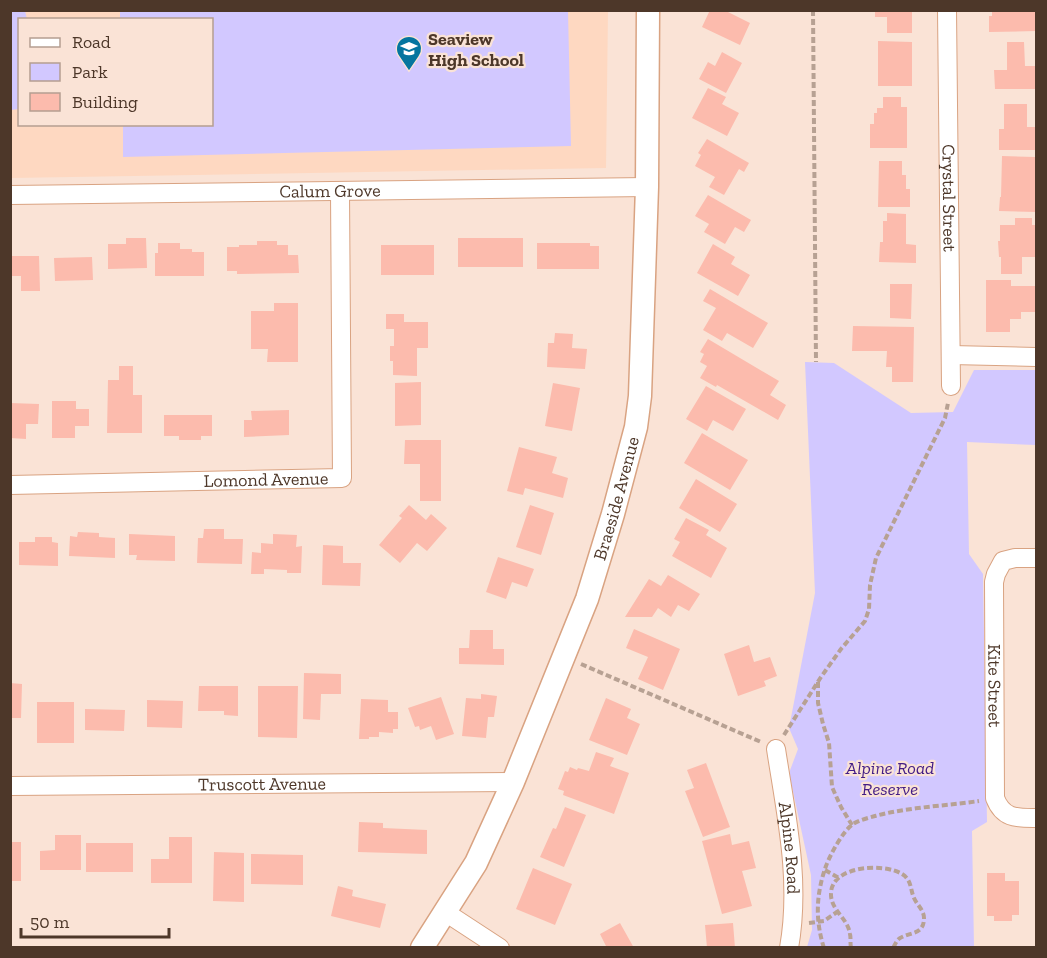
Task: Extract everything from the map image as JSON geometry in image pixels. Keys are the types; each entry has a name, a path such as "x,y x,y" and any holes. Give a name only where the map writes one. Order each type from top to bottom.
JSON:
{"street":[{"name":"Braeside Avenue","path":"422,948 476,863 513,782 587,598 613,514 636,427 640,396 647,188 648,10"},
{"name":"Crystal Street","path":"947,10 951,386"},
{"name":"Calum Grove","path":"10,195 647,188"},
{"name":"Lomond Avenue","path":"10,485 342,478 340,192"},
{"path":"951,355 1036,357"},
{"name":"Kite Street","path":"995,798 993,582 1003,561 1036,558"},
{"name":"Alpine Road","path":"776,749 792,856 794,900 789,948"},
{"name":"Truscott Avenue","path":"10,786 513,782"},
{"path":"995,798 998,806 1009,815 1018,818 1036,818"},
{"path":"445,912 500,948"}],"path":[{"path":"813,10 816,362"},
{"path":"564,657 776,749 818,681 865,621 869,609 870,585 876,558 945,418 951,386"},
{"path":"818,681 818,703 829,743 832,787 840,807 852,825"},
{"path":"824,948 818,923 821,880 840,840 852,825 888,812 995,798"},
{"path":"851,948 850,934 845,921 834,906 831,892 833,885 843,874 868,868 897,872 907,878 914,898 922,910 925,920 918,931 915,934 900,937 893,948"},
{"path":"825,870 839,878"},
{"path":"792,922 818,923 837,912"}],"shaded area":[{"name":"Seaview High School","path":"10,11 608,11 606,168 11,178"}],"green space":[{"path":"11,10 25,11 27,18 18,18 18,109 11,110"},
{"name":"Seaview High School","path":"120,11 568,11 571,146 123,157 123,126 213,126 213,18 120,18"},
{"name":"Alpine Road Reserve","path":"805,362 834,363 911,413 953,412 974,370 1036,370 1036,445 967,442 969,554 983,574 987,822 972,831 974,947 807,947 812,930 811,875 789,773 798,749 789,728 815,593"}],"building":[{"path":"710,10 724,10 750,23 740,45 702,27"},
{"path":"875,10 912,10 912,33 887,33 887,17 875,17"},
{"path":"992,10 1036,10 1036,31 989,32 989,16 992,16"},
{"path":"878,41 912,42 912,86 878,86"},
{"path":"1007,42 1024,42 1025,66 1036,66 1036,89 995,89 994,70 1007,70"},
{"path":"722,52 742,63 726,93 699,79 708,62 715,66"},
{"path":"708,88 726,97 722,104 739,113 727,136 692,118"},
{"path":"883,97 901,97 901,107 907,107 907,148 870,148 870,124 874,124 874,113 877,113 877,108 883,108"},
{"path":"1004,104 1027,104 1027,127 1036,127 1036,150 999,150 999,129 1004,129"},
{"path":"707,139 749,163 744,172 739,169 724,195 709,187 715,177 695,166 701,155 698,153"},
{"path":"1002,156 1035,157 1036,212 999,211"},
{"path":"879,161 902,161 902,175 906,175 906,189 910,189 910,207 878,207"},
{"path":"708,195 751,220 744,232 735,227 725,244 704,232 709,224 695,216"},
{"path":"887,213 906,214 906,244 916,245 916,263 879,262 880,242 883,242 883,221 887,221"},
{"path":"1015,218 1032,218 1032,225 1036,225 1036,257 1022,257 1022,274 1001,274 998,241 1000,241 1000,225 1015,225"},
{"path":"126,238 146,238 147,268 108,269 108,244 126,244"},
{"path":"458,238 523,238 523,267 458,267"},
{"path":"257,241 277,241 277,245 288,245 288,255 298,255 299,273 237,274 237,271 227,271 227,247 257,245"},
{"path":"158,243 180,243 180,249 204,252 204,276 155,276 155,253 158,253"},
{"path":"537,243 590,243 590,246 599,246 599,269 537,269"},
{"path":"713,244 735,257 731,264 750,275 738,296 697,273"},
{"path":"381,245 434,245 434,275 381,275"},
{"path":"10,256 39,256 40,291 21,291 21,276 10,276"},
{"path":"92,257 93,280 55,281 54,258"},
{"path":"986,280 1011,280 1011,286 1036,286 1036,312 1021,312 1021,319 1010,319 1010,332 986,332"},
{"path":"890,284 912,284 911,319 890,318"},
{"path":"710,289 768,323 753,348 727,333 722,341 703,330 716,308 703,301"},
{"path":"274,303 298,303 298,362 267,362 268,349 251,349 251,311 274,311"},
{"path":"386,314 404,314 404,322 428,322 428,348 417,348 417,376 393,375 390,346 394,346 394,329 386,329"},
{"path":"853,326 914,327 913,382 892,382 892,367 886,367 887,351 852,351"},
{"path":"555,333 573,334 572,348 587,349 585,369 547,367 548,343 554,343"},
{"path":"708,339 779,381 770,395 786,405 778,420 717,385 716,387 700,378 707,366 700,362 704,354 700,352"},
{"path":"119,366 133,366 133,395 142,395 142,433 107,433 108,380 119,380"},
{"path":"421,382 421,425 395,426 395,383"},
{"path":"553,383 580,388 572,431 545,426"},
{"path":"706,386 746,409 733,431 713,420 707,431 686,419"},
{"path":"52,401 76,401 76,409 89,409 89,426 75,426 75,438 52,438"},
{"path":"10,403 39,404 38,424 26,424 26,439 10,438"},
{"path":"289,410 289,435 244,437 244,420 252,420 251,411"},
{"path":"164,415 212,415 212,436 201,436 201,440 179,440 179,436 164,436"},
{"path":"702,433 748,460 730,490 684,463"},
{"path":"405,440 441,440 441,501 420,501 420,464 404,464"},
{"path":"519,447 557,457 552,473 568,478 563,498 525,488 523,495 507,491"},
{"path":"696,479 737,504 720,532 679,508"},
{"path":"409,505 426,520 431,514 447,528 427,551 417,543 400,563 379,545 402,518 399,516"},
{"path":"530,505 554,513 541,555 516,547"},
{"path":"686,518 709,530 706,535 727,548 711,578 672,556 680,542 674,539"},
{"path":"204,529 224,529 224,539 243,539 242,564 197,563 198,538 203,538"},
{"path":"78,532 99,533 99,537 115,538 115,558 69,556 70,536 77,537"},
{"path":"129,534 175,536 175,561 136,560 137,555 129,555"},
{"path":"273,534 297,535 296,547 302,546 301,573 264,569 264,574 251,574 252,552 261,553 261,543 273,544"},
{"path":"35,537 52,537 52,542 58,543 58,566 19,565 19,542 35,542"},
{"path":"323,545 343,546 343,563 361,563 360,586 322,585"},
{"path":"498,557 534,569 527,587 512,582 506,599 486,592"},
{"path":"668,575 700,594 689,611 678,605 671,617 658,608 652,617 625,617 649,579 661,586"},
{"path":"634,629 680,649 663,690 638,679 648,657 626,648"},
{"path":"470,630 493,630 493,649 504,649 504,665 459,664 459,648 469,648"},
{"path":"749,645 754,662 770,657 777,676 764,681 766,686 738,696 724,654"},
{"path":"304,673 341,674 341,694 321,694 320,720 303,719"},
{"path":"10,683 22,684 21,718 10,718"},
{"path":"199,686 238,686 238,716 224,715 224,711 198,711"},
{"path":"258,686 298,686 297,738 258,737"},
{"path":"481,694 497,696 494,717 488,717 486,738 462,736 466,698 481,699"},
{"path":"441,697 454,734 436,740 431,726 420,730 419,726 415,727 408,708"},
{"path":"606,698 631,709 627,718 640,724 627,755 589,740"},
{"path":"361,699 388,700 388,712 398,712 398,729 393,729 393,733 379,732 379,737 359,739"},
{"path":"147,700 183,701 182,728 147,727"},
{"path":"37,702 74,702 74,743 37,743"},
{"path":"85,709 125,710 124,731 85,730"},
{"path":"596,752 614,758 610,766 629,773 614,814 563,795 564,791 558,789 565,771 568,772 570,767 589,771"},
{"path":"706,763 730,827 703,837 685,791 694,788 687,770"},
{"path":"565,807 586,815 564,867 540,857"},
{"path":"359,822 383,823 383,828 427,830 427,854 358,852"},
{"path":"730,834 732,845 749,841 756,868 742,871 752,906 722,914 702,841"},
{"path":"55,835 81,835 81,870 40,870 40,851 55,850"},
{"path":"169,837 192,837 192,883 151,883 151,859 169,859"},
{"path":"10,842 21,842 21,881 10,881"},
{"path":"86,843 133,843 133,872 86,872"},
{"path":"214,852 244,853 244,902 213,901"},
{"path":"251,854 303,855 303,885 251,884"},
{"path":"533,868 572,884 555,925 516,909"},
{"path":"987,873 1005,873 1005,881 1019,881 1019,915 1012,915 1012,921 994,921 994,916 987,916"},
{"path":"338,886 353,890 352,896 386,904 380,928 331,916"},
{"path":"620,923 634,948 607,948 600,934"},
{"path":"733,923 735,948 707,948 705,925"}],"place":[{"name":"Seaview High School","path":"409,72"}]}
